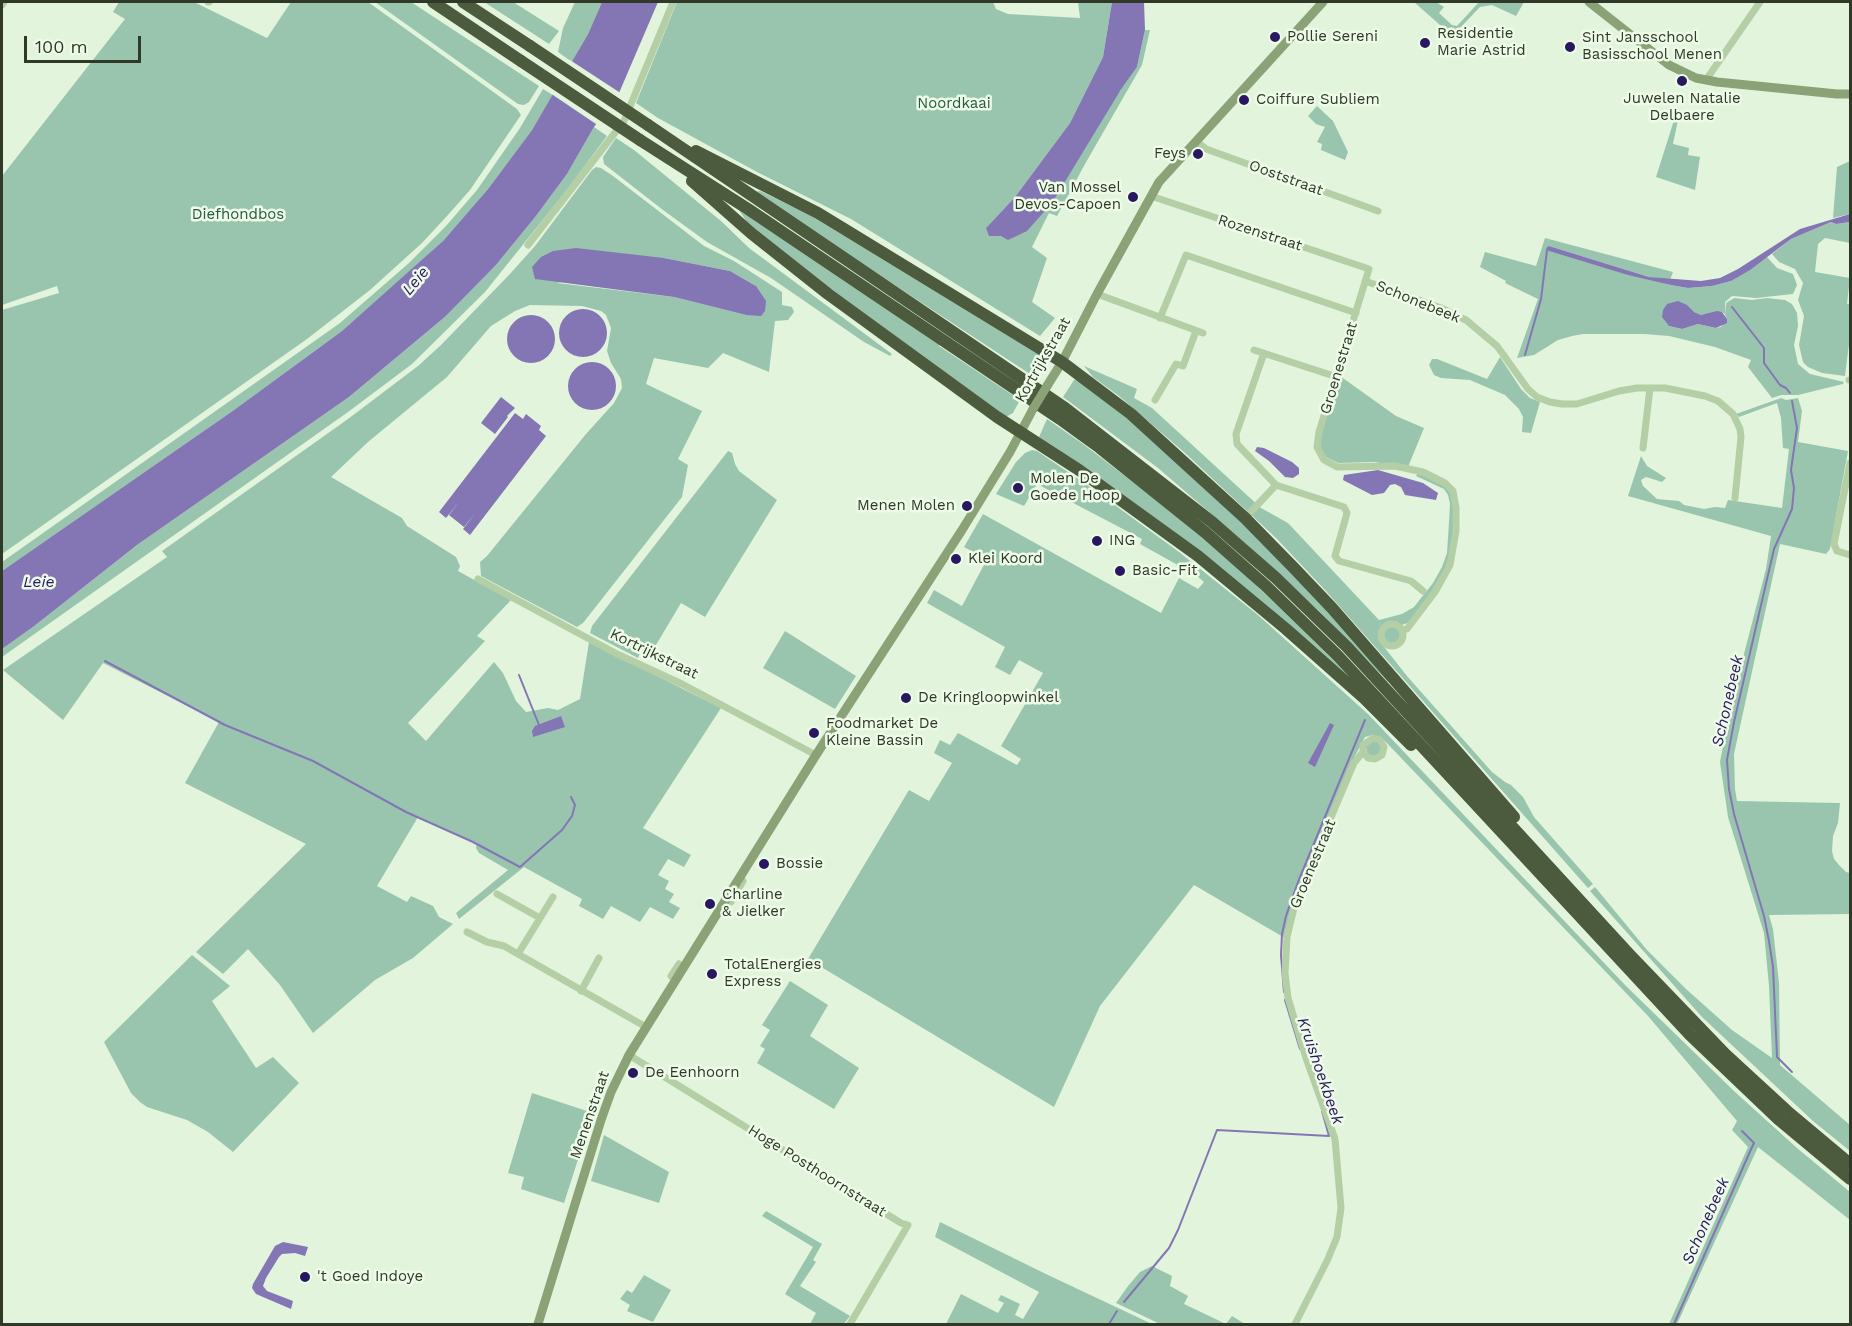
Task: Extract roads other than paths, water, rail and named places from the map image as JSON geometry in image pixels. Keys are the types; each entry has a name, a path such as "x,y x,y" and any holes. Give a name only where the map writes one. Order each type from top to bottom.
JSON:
{"highway":[{"path":"433,2 748,209 1060,419 1159,494 1267,587 1338,656 1620,962 1696,1041 1785,1126 1851,1179"},
{"path":"463,2 1065,408 1212,522 1276,578 1347,647 1668,996 1725,1054 1796,1119 1851,1164"},
{"path":"652,128 818,213 1062,362 1131,414 1245,518 1332,608 1559,868 1563,882"},
{"path":"670,159 742,225 798,272 1020,432 1088,476 1214,569 1286,628 1364,698 1437,770 1460,786"}],"main road":[{"name":"Kortrijkstraat","path":"707,932 816,755 962,530 1062,362 1159,182 1323,2"},
{"path":"1589,2 1680,72 1706,80 1851,94"},
{"name":"Menenstraat","path":"538,1324 611,1092 629,1055 707,932"}],"street":[{"path":"528,245 624,121 673,2"},
{"path":"1706,80 1760,2"},
{"name":"Ooststraat","path":"1196,141 1206,149 1378,211"},
{"name":"Rozenstraat","path":"1151,196 1370,269"},
{"path":"1160,318 1185,255 1356,313"},
{"name":"Groenestraat","path":"1370,269 1319,432 1317,447 1324,460 1337,467 1395,466 1423,472 1450,486 1455,496 1456,531 1450,565 1435,592 1407,629 1402,630"},
{"name":"Schonebeek","path":"1365,281 1441,308 1466,320 1497,346 1528,390 1537,397 1550,402 1577,404 1619,391 1650,388 1665,388 1718,401 1737,420 1742,437 1735,498"},
{"path":"1097,294 1199,332 1183,366 1176,364 1155,400"},
{"path":"1254,350 1337,377"},
{"path":"1264,353 1236,440 1241,448 1271,477 1276,485 1344,507 1347,513 1335,556 1339,561 1412,581 1424,591"},
{"path":"1643,448 1650,388"},
{"path":"1851,463 1834,544 1838,551 1851,555"},
{"path":"1245,518 1276,485"},
{"name":"Kortrijkstraat","path":"478,579 617,654 682,684 816,755"},
{"name":"Groenestraat","path":"1294,1324 1334,1245 1341,1208 1335,1139 1306,1058 1288,998 1285,973 1287,937 1296,900 1354,763 1363,752"},
{"path":"497,894 540,918"},
{"path":"518,954 553,897"},
{"path":"467,932 487,942 504,946 646,1027"},
{"path":"581,991 599,958"},
{"name":"Hoge Posthoornstraat","path":"629,1055 901,1223 908,1225 850,1324"}],"water":[{"name":"Leie","path":"602,2 658,2 619,93 594,127 567,174 496,265 446,316 349,397 137,545 2,649 2,571 234,410 342,331 443,241 488,189 532,130 588,34"},
{"path":"1112,2 1144,2 1145,30 1137,67 1052,203 1027,231 1008,240 1001,236 989,236 986,228 1015,197 1070,123 1103,57"},
{"path":"1850,214 1850,222 1836,224 1831,222 1791,239 1750,270 1731,281 1712,286 1688,288 1671,285 1628,275 1546,250 1549,246 1649,277 1701,281 1720,278 1738,269 1800,229"},
{"path":"576,248 664,258 730,271 756,286 766,301 765,311 761,316 746,315 674,297 535,279 532,267 541,257 553,251"},
{"path":"1678,301 1701,315 1722,312 1727,323 1716,328 1698,324 1682,329 1669,326 1662,317 1663,310 1667,304"},
{"path":"583,309 600,316 607,333 600,350 583,357 566,350 559,333 566,316"},
{"path":"531,315 548,322 555,339 548,356 531,363 514,356 507,339 514,322"},
{"path":"592,362 609,369 616,386 609,403 592,410 575,403 568,386 575,369"},
{"path":"501,397 515,408 495,434 481,423"},
{"path":"515,413 523,419 526,414 541,426 539,430 546,436 470,535 463,529 476,512 464,527 449,515 459,502 446,518 439,512"},
{"path":"1257,447 1264,448 1292,462 1299,468 1299,474 1293,478 1285,477 1255,451"},
{"path":"1378,470 1423,483 1438,493 1436,500 1405,495 1401,487 1395,484 1390,485 1384,493 1372,495 1343,480 1344,475"},
{"path":"561,716 565,727 533,737 532,731 535,726"},
{"path":"1330,723 1334,725 1315,767 1308,763"},
{"path":"283,1242 308,1247 305,1256 295,1253 282,1254 263,1286 267,1291 293,1301 291,1309 256,1294 252,1288 275,1246"}],"waterway":[{"name":"Kruishoekbeek","path":"1525,355 1541,299 1547,250"},
{"name":"Schonebeek","path":"1732,307 1764,348 1764,363 1780,385 1790,393"},
{"name":"Schonebeek","path":"1792,401 1797,428 1791,470 1794,488 1792,509 1774,549 1727,760 1734,814 1764,916 1769,941 1773,967 1777,1057 1792,1072"},
{"path":"105,661 225,725 313,761 406,812 473,842 520,867 562,830 572,816 575,805 571,797"},
{"path":"519,675 539,725"},
{"name":"Kruishoekbeek","path":"1284,992 1281,955 1286,916 1365,720"},
{"name":"Kruishoekbeek","path":"1285,1000 1300,1049"},
{"name":"Kruishoekbeek","path":"1124,1302 1169,1248 1217,1130 1329,1136 1322,1111"},
{"name":"Schonebeek","path":"1674,1324 1754,1143 1742,1131"},
{"name":"Kruishoekbeek","path":"1109,1324 1117,1311"}],"place":[{"name":"Pollie Sereni","path":"1275,37"},
{"name":"Residentie Marie Astrid","path":"1425,43"},
{"name":"Sint Jansschool Basisschool Menen","path":"1570,47"},
{"name":"Juwelen Natalie Delbaere","path":"1682,81"},
{"name":"Coiffure Subliem","path":"1244,100"},
{"name":"Feys","path":"1198,154"},
{"name":"Van Mossel Devos-Capoen","path":"1133,197"},
{"name":"Molen De Goede Hoop","path":"1018,488"},
{"name":"Menen Molen","path":"967,506"},
{"name":"ING","path":"1097,541"},
{"name":"Klei Koord","path":"956,559"},
{"name":"Basic-Fit","path":"1120,571"},
{"name":"De Kringloopwinkel","path":"906,698"},
{"name":"Foodmarket De Kleine Bassin","path":"814,733"},
{"name":"Bossie","path":"764,864"},
{"name":"Charline & Jielker","path":"710,904"},
{"name":"TotalEnergies Express","path":"712,974"},
{"name":"De Eenhoorn","path":"633,1073"},
{"name":"'t Goed Indoye","path":"305,1277"}],"park label":[{"name":"Noordkaai","path":"954,104"},
{"name":"Diefhondbos","path":"238,215"}]}
